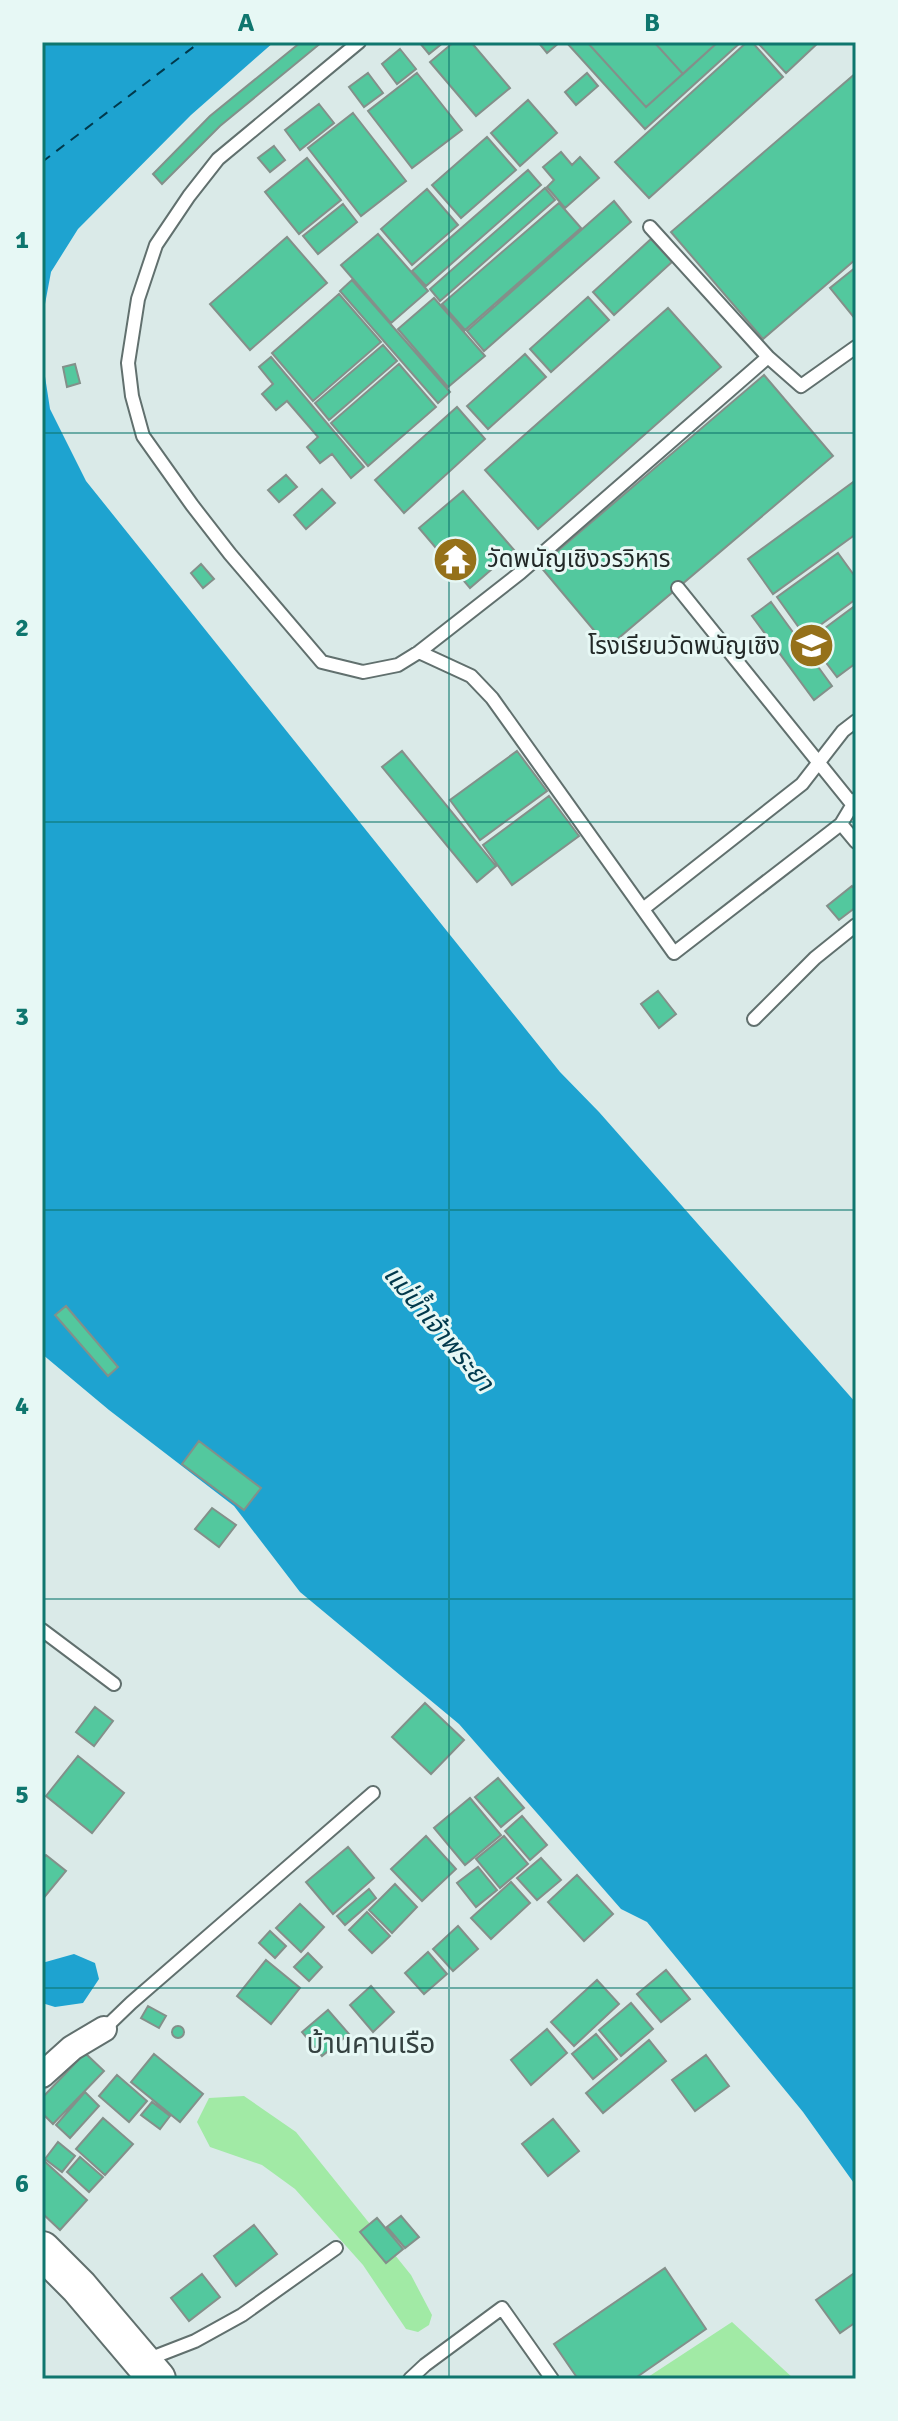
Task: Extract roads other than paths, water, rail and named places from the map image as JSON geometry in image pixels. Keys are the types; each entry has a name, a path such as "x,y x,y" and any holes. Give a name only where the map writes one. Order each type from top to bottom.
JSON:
{"street":[{"path":"42,2075 72,2048 104,2029"},
{"path":"42,2250 79,2287 150,2370"}],"lane":[{"path":"359,42 218,159 189,196 156,245 138,299 128,363 132,396 143,436 230,554 322,662 363,672 398,665 419,652 608,502 768,357"},
{"path":"650,227 768,357 801,386 856,347"},
{"path":"419,652 471,676 492,698 674,953 841,824 855,804 678,588"},
{"path":"643,909 802,784 843,731 856,721"},
{"path":"841,824 856,842"},
{"path":"754,1019 815,958 856,925"},
{"path":"42,1630 114,1684"},
{"path":"104,2029 373,1793"},
{"path":"150,2370 242,2315 336,2248"},
{"path":"410,2379 502,2308 552,2379"}],"water":[{"path":"42,42 274,42 191,115 78,229 51,272 42,320"},
{"name":"แม่น้ำเจ้าพระยา","path":"42,357 50,409 86,481 560,1072 599,1112 856,1403 856,2186 803,2112 647,1922 621,1909 459,1724 300,1592 234,1506 42,1354"},
{"path":"74,1954 95,1963 99,1979 83,2003 55,2007 42,2003 42,1963"}],"place":[{"name":"วัดพนัญเชิงวรวิหาร","path":"456,559"},
{"name":"โรงเรียนวัดพนัญเชิง","path":"811,646"}],"district":[{"name":"บ้านคานเรือ","path":"371,2043"}]}
